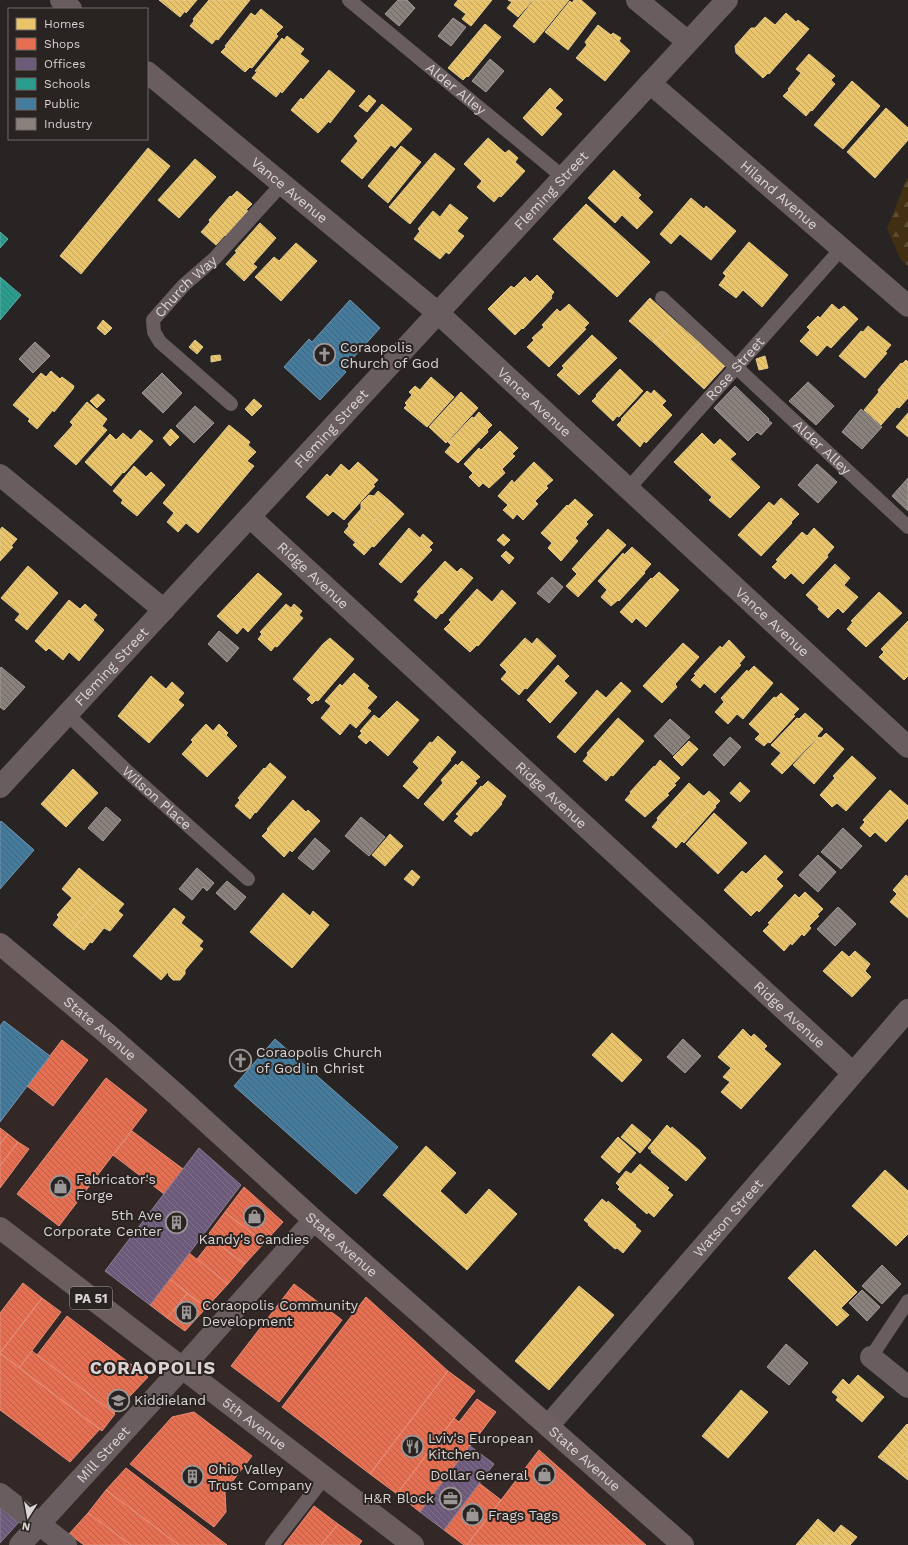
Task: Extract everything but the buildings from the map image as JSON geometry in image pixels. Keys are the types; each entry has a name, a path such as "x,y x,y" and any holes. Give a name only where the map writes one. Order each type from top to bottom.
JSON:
{"main road":[{"name":"5th Avenue","path":"0,1228 413,1545"}],"street":[{"path":"61,0 70,8"},
{"path":"637,0 688,42"},
{"name":"Fleming Street","path":"0,787 727,0"},
{"name":"Vance Avenue","path":"148,73 438,313 908,747"},
{"name":"Hiland Avenue","path":"650,83 908,306"},
{"path":"0,475 164,610"},
{"name":"Ridge Avenue","path":"250,517 853,1074"},
{"name":"State Avenue","path":"0,944 162,1081 314,1220 682,1545"},
{"name":"Watson Street","path":"548,1426 908,1010"},
{"name":"Mill Street","path":"20,1545 183,1367 314,1220"},
{"path":"871,1357 908,1387"},
{"path":"0,1494 66,1545"}],"lane":[{"name":"Alder Alley","path":"349,0 563,177"},
{"name":"Church Way","path":"231,404 160,342 154,332 153,320 184,286 215,258 282,184"},
{"name":"Rose Street","path":"628,489 724,383 736,367 842,248"},
{"name":"Alder Alley","path":"662,298 908,527"},
{"name":"Wilson Place","path":"67,714 128,772 248,879"},
{"path":"871,1357 908,1301"},
{"path":"272,1545 324,1478"}],"shaded area":[{"path":"0,944 683,1545 0,1545"}],"green space":[{"path":"908,178 908,266 901,260 887,229"}],"place":[{"name":"Coraopolis Church of God","path":"325,355"},
{"name":"Coraopolis Church of God in Christ","path":"240,1060"},
{"name":"Fabricator's Forge","path":"60,1187"},
{"name":"Kandy's Candies","path":"254,1217"},
{"name":"5th Ave Corporate Center","path":"177,1223"},
{"name":"Coraopolis Community Development","path":"187,1313"},
{"name":"Kiddieland","path":"118,1400"},
{"name":"Lviv's European Kitchen","path":"412,1446"},
{"name":"Dollar General","path":"544,1475"},
{"name":"Ohio Valley Trust Company","path":"192,1477"},
{"name":"H&R Block","path":"450,1498"},
{"name":"Frags Tags","path":"473,1515"}],"district":[{"name":"CORAOPOLIS","path":"153,1368"}]}
